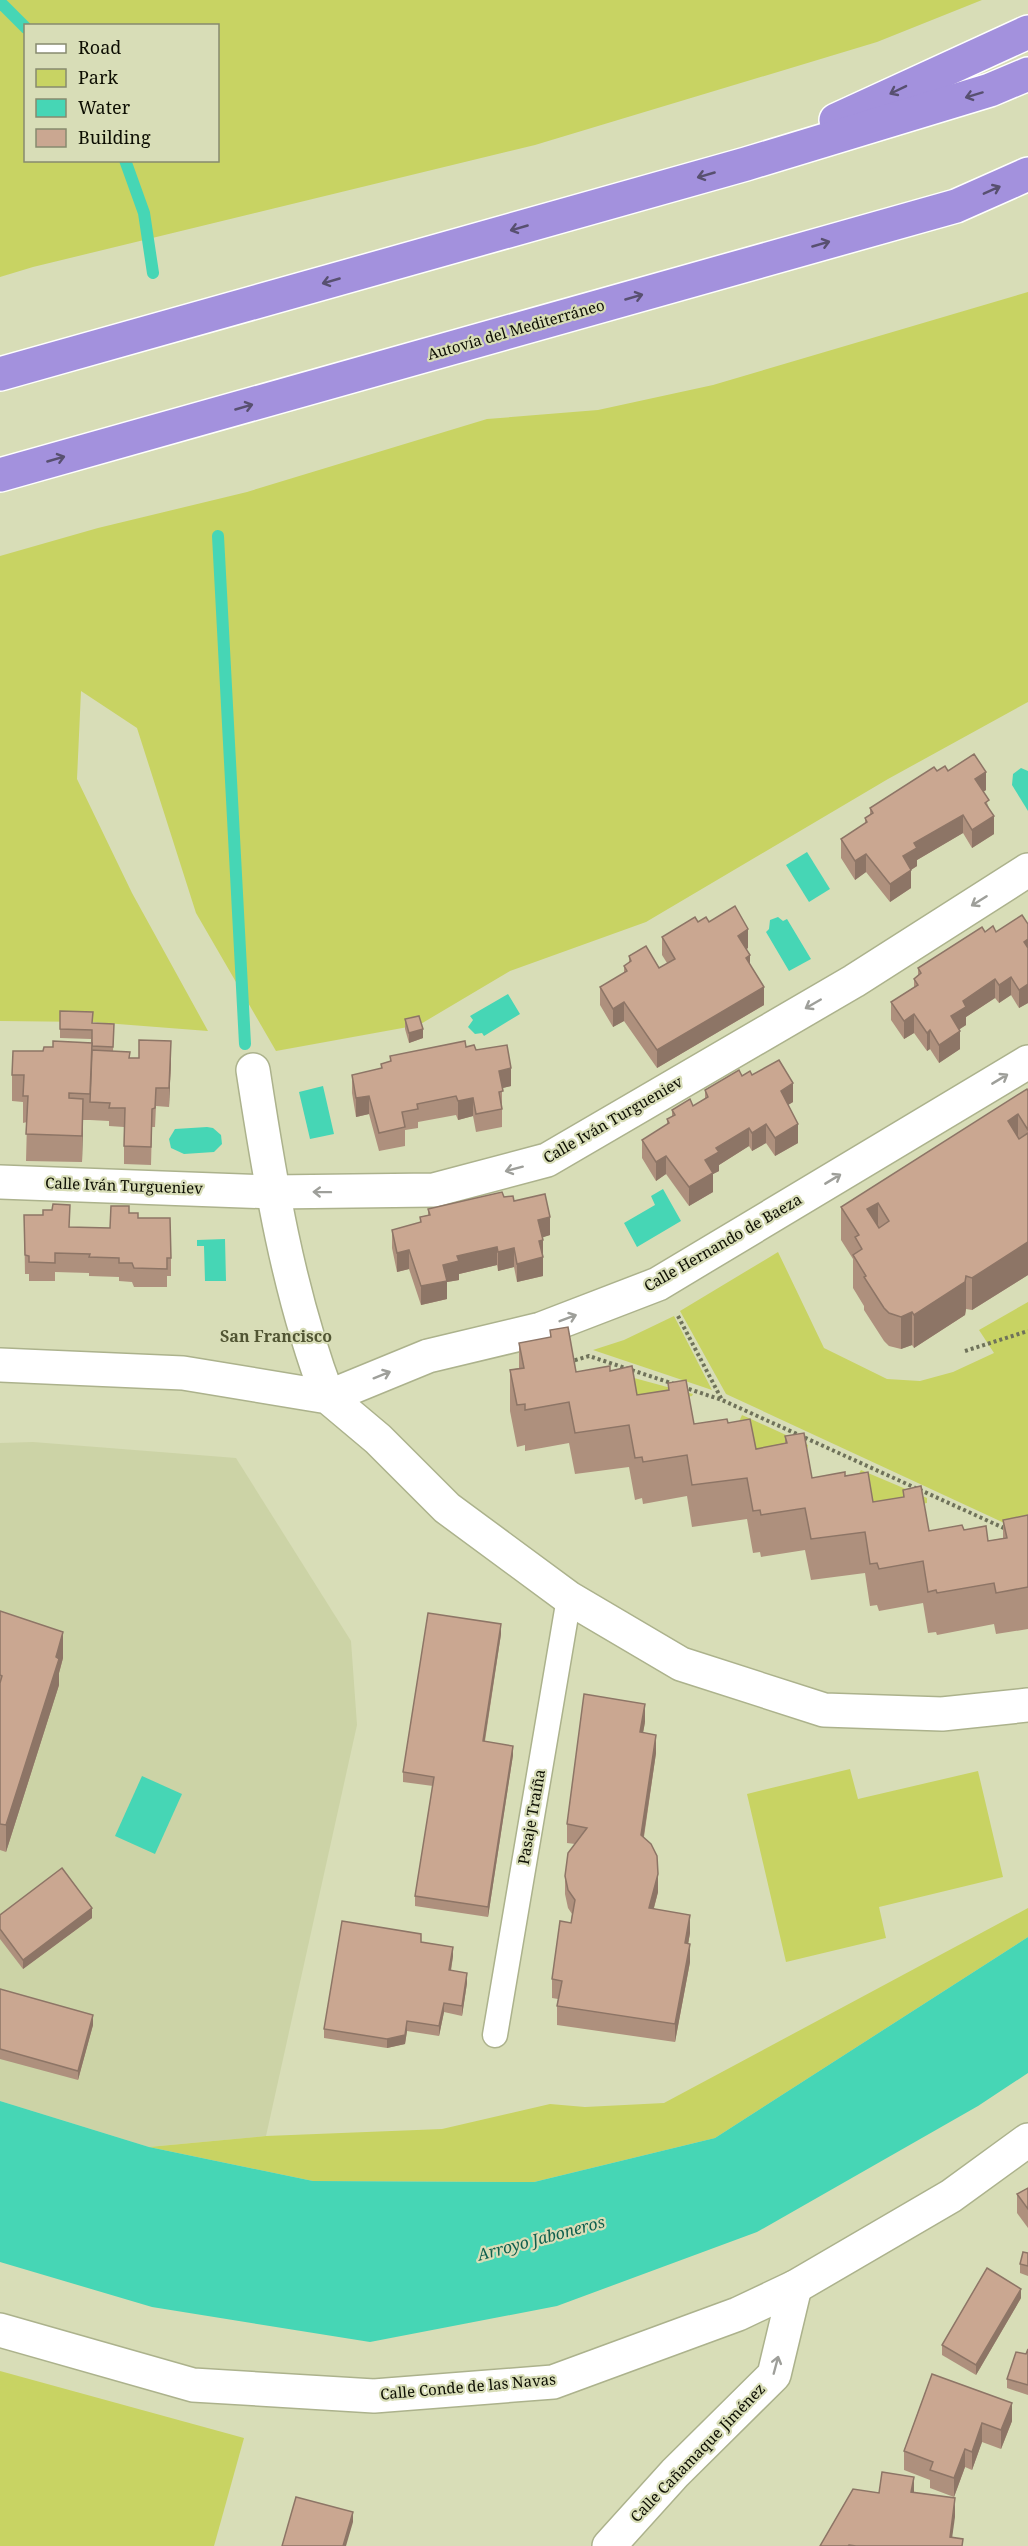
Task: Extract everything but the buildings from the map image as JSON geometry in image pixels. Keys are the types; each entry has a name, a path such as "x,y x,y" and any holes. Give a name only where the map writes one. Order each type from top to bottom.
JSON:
{"highway":[{"path":"746,164 913,83 1028,32"},
{"path":"0,374 746,164 990,90 1028,74"},
{"name":"Autovía del Mediterráneo","path":"0,475 956,206 1028,174"}],"street":[{"name":"Calle Iván Turgueniev","path":"0,1182 272,1192 434,1190 547,1160 854,981 1028,870"},
{"name":"Calle Hernando de Baeza","path":"328,1397 428,1356 542,1329 658,1284 1028,1062"},
{"path":"253,1070 272,1192 306,1339 328,1397 378,1439 447,1508 569,1598 681,1664 824,1710 942,1714 1028,1705"},
{"path":"0,1365 183,1373 328,1397"},
{"name":"Calle Conde de las Navas","path":"0,2330 193,2385 374,2396 553,2382 738,2314 795,2287 951,2196 1028,2140"},
{"name":"Calle Cañamaque Jiménez","path":"609,2546 675,2473 774,2374 795,2287"}],"lane":[{"name":"Pasaje Traíña","path":"495,2035 569,1598"}],"path":[{"path":"677,1314 722,1400"},
{"path":"965,1351 1028,1332"},
{"path":"567,1363 589,1356 722,1400 1017,1534"}],"shaded area":[{"path":"33,1442 236,1458 351,1641 357,1725 266,2136 149,2147 0,2101 0,1443"}],"green space":[{"path":"0,0 982,0 877,42 535,145 33,267 0,277"},
{"path":"1028,292 1028,702 888,779 646,922 510,971 419,1025 276,1051 196,913 137,728 81,691 77,779 132,893 208,1031 92,1022 0,1021 0,556 98,528 247,492 487,419 598,410 713,385"},
{"path":"778,1252 824,1348 887,1379 920,1381 953,1372 994,1353 979,1330 1028,1302 1028,1534 726,1394 680,1311"},
{"path":"674,1316 712,1390 593,1350 624,1340"},
{"path":"623,1375 693,1394 635,1407"},
{"path":"742,1415 808,1445 807,1449 754,1457 732,1438"},
{"path":"861,1470 927,1498 927,1503 845,1518 849,1492"},
{"path":"850,1769 858,1799 978,1771 1003,1877 879,1907 886,1938 786,1962 747,1794"},
{"path":"1028,1908 1028,1937 715,2138 534,2182 313,2181 149,2147 266,2136 442,2129 550,2104 585,2107 664,2103"},
{"path":"0,2371 244,2438 214,2546 0,2546"}],"water":[{"path":"1021,768 1028,771 1028,811 1012,785 1013,774"},
{"path":"807,852 830,889 809,902 786,865"},
{"path":"778,917 783,921 787,919 811,959 789,971 766,932 769,929 770,920"},
{"path":"508,994 520,1014 484,1036 482,1033 475,1034 468,1027 473,1020 470,1016"},
{"path":"323,1086 334,1134 310,1139 299,1092"},
{"path":"213,1128 221,1135 222,1144 214,1152 184,1154 171,1148 169,1139 175,1129"},
{"path":"663,1189 681,1221 637,1247 624,1223 655,1205 651,1196"},
{"path":"225,1239 226,1281 205,1281 204,1246 197,1246 197,1240"},
{"path":"142,1776 182,1794 155,1854 115,1836"},
{"name":"Arroyo Jaboneros","path":"1028,1937 1028,2073 978,2106 757,2232 557,2306 370,2342 152,2307 0,2262 0,2101 149,2147 313,2181 534,2182 715,2138"}],"waterway":[{"path":"0,2 24,26"},
{"path":"126,162 144,213 153,273"},
{"path":"218,536 245,1044"}],"district":[{"name":"San Francisco","path":"276,1336"}]}
